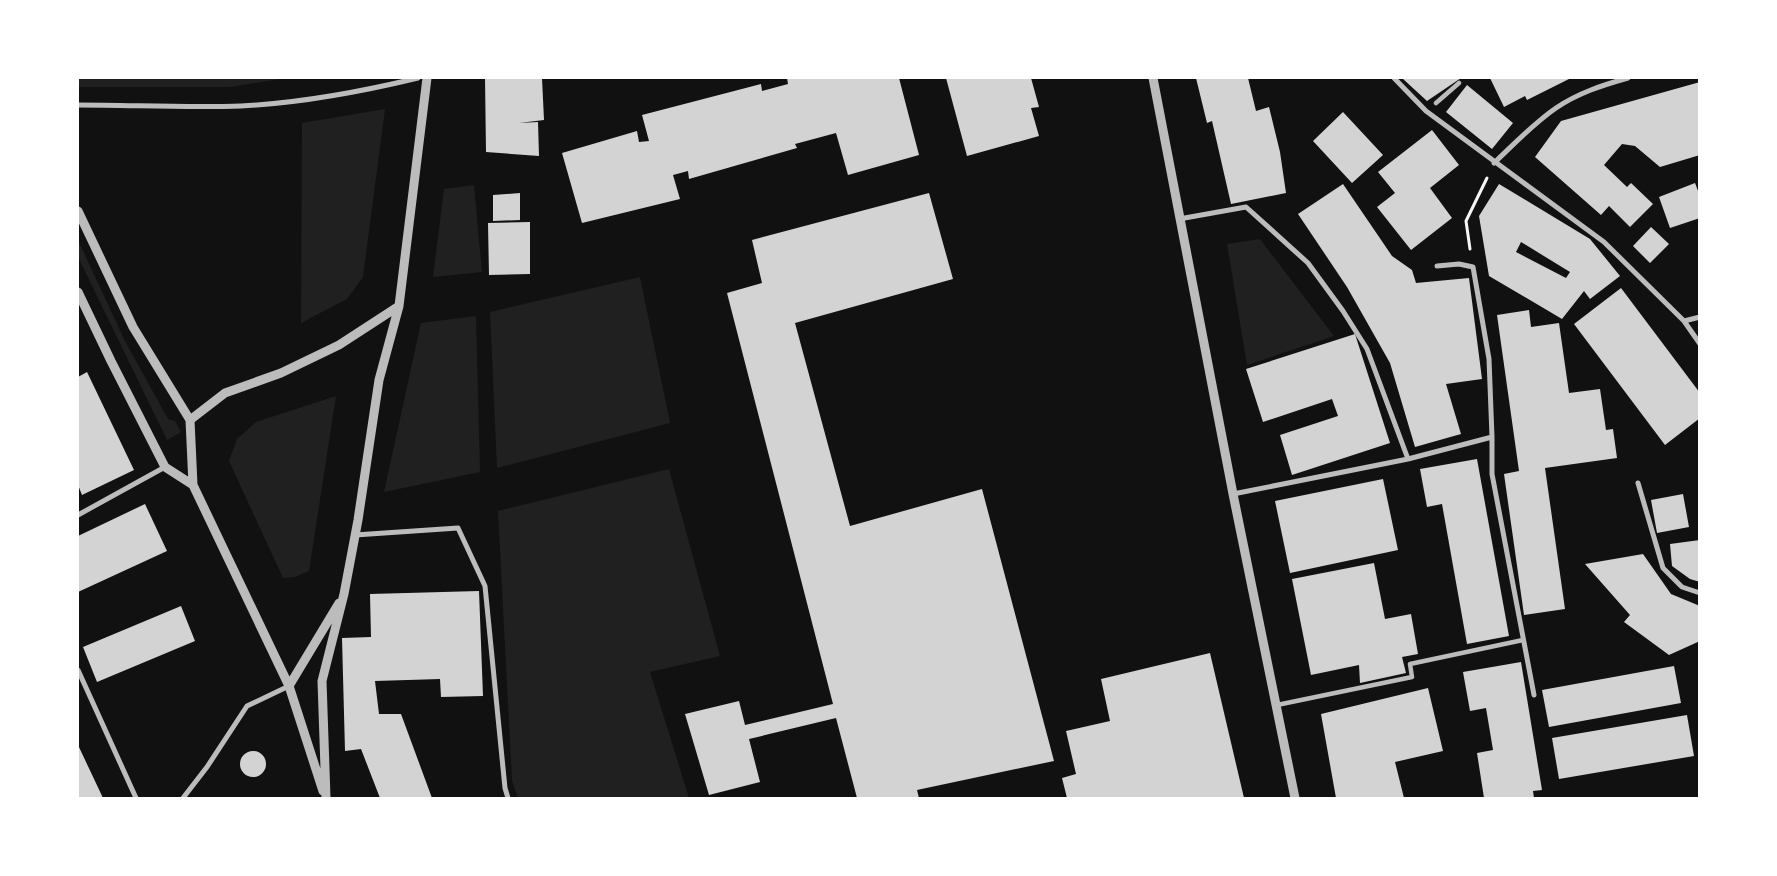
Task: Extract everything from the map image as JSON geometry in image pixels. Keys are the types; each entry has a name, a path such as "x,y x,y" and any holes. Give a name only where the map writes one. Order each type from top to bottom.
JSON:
{"street":[{"path":"78,105 240,106 278,103 326,97 418,78"},
{"path":"326,798 322,681 344,594 379,380 399,306 427,78"},
{"path":"1152,78 1274,706 1294,798"},
{"path":"1394,78 1426,111 1494,163 1604,242 1684,321 1700,344"},
{"path":"1494,163 1557,108 1599,86 1628,78"},
{"path":"1436,103 1459,83"},
{"path":"1179,219 1246,207 1308,263 1343,311 1367,349 1408,459"},
{"path":"78,211 134,327 190,420 193,485 289,686 326,798"},
{"path":"1437,266 1459,264 1473,267 1488,359 1492,474 1534,695"},
{"path":"78,292 115,370 166,467 193,485"},
{"path":"190,420 225,393 281,373 339,345 399,306"},
{"path":"1684,321 1700,317"},
{"path":"1233,494 1408,459 1492,437"},
{"path":"78,515 166,467"},
{"path":"1638,483 1663,568 1682,587 1700,593"},
{"path":"355,535 458,528 485,586 505,788 508,798"},
{"path":"183,798 207,767 247,706 289,686 344,594"},
{"path":"1274,706 1412,677 1410,664 1523,640"},
{"path":"78,670 136,798"}],"path":[{"path":"1473,267 1466,222 1494,163"}],"shaded area":[{"path":"78,78 285,78 231,87 78,87"},
{"path":"385,109 363,277 347,299 301,323 302,123"},
{"path":"474,185 482,272 433,277 444,189"},
{"path":"1260,239 1334,336 1247,365 1227,244"},
{"path":"78,240 125,341 168,419 175,421 181,432 167,440 78,257"},
{"path":"640,277 670,423 497,468 490,312"},
{"path":"476,316 480,472 384,492 421,323"},
{"path":"336,396 309,571 295,577 283,578 229,461 237,439 256,422"},
{"path":"669,469 720,656 650,672 689,798 518,798 512,781 498,511"}],"building":[{"path":"485,78 542,78 544,120 519,123 538,122 539,156 486,152"},
{"path":"787,78 899,78 919,155 848,175 836,133 795,144 797,148 689,179 688,171 673,175 680,199 582,223 562,153 637,131 639,142 649,141 642,115 761,84 762,91 788,84"},
{"path":"946,78 1031,78 1039,107 1031,108 1039,136 967,156"},
{"path":"1196,78 1248,78 1256,111 1269,107 1280,152 1286,193 1231,204 1212,121 1207,123"},
{"path":"1402,78 1461,78 1427,101"},
{"path":"1490,78 1571,78 1527,100 1525,96 1504,107"},
{"path":"1700,82 1700,155 1660,167 1635,146 1622,144 1604,165 1627,187 1631,183 1653,204 1630,227 1609,206 1601,215 1535,157 1561,121"},
{"path":"1467,85 1513,123 1492,149 1446,112"},
{"path":"1343,112 1383,155 1352,183 1313,141"},
{"path":"1432,130 1459,165 1430,188 1452,218 1411,250 1377,207 1395,193 1378,172"},
{"path":"1695,183 1700,196 1700,218 1670,228 1659,197"},
{"path":"1343,184 1392,256 1412,270 1416,283 1469,278 1482,379 1446,384 1461,434 1415,447 1390,363 1347,287 1298,214"},
{"path":"1499,184 1590,239 1620,276 1590,299 1584,291 1562,319 1489,276 1479,216","holes":["1521,242 1570,272 1566,278 1516,252"]},
{"path":"520,193 520,220 493,221 493,195"},
{"path":"929,193 953,279 795,323 850,526 982,489 1054,761 917,790 919,798 857,798 836,718 749,739 760,782 709,795 685,714 739,701 745,725 833,704 727,293 762,283 752,240"},
{"path":"530,222 530,274 489,275 488,223"},
{"path":"1651,227 1669,244 1650,263 1633,246"},
{"path":"1621,288 1700,393 1700,418 1665,445 1574,324"},
{"path":"1529,310 1531,327 1559,323 1569,393 1600,389 1606,430 1613,429 1617,458 1545,468 1565,609 1524,615 1504,474 1519,471 1497,315"},
{"path":"1355,334 1390,443 1292,475 1280,435 1338,416 1332,399 1263,422 1246,369"},
{"path":"87,372 134,470 82,495 78,485 78,377"},
{"path":"1477,459 1509,636 1467,644 1442,504 1427,507 1420,469"},
{"path":"1383,479 1398,550 1290,573 1275,501"},
{"path":"1683,494 1689,527 1657,533 1651,500"},
{"path":"145,504 167,551 78,592 78,536"},
{"path":"1700,540 1700,582 1690,579 1672,566 1670,544"},
{"path":"1643,554 1671,594 1700,606 1700,641 1669,655 1624,622 1630,615 1585,564"},
{"path":"1374,563 1385,619 1411,614 1418,654 1402,657 1406,673 1360,683 1359,665 1311,675 1292,579"},
{"path":"479,591 483,696 441,697 440,679 375,681 379,714 401,714 432,798 380,798 361,749 345,751 342,638 371,637 370,594"},
{"path":"181,606 195,641 97,682 83,647"},
{"path":"1210,653 1244,798 1067,798 1062,778 1076,774 1066,731 1110,721 1101,679"},
{"path":"1521,662 1542,790 1533,791 1534,798 1484,798 1477,753 1493,750 1486,708 1470,711 1463,672"},
{"path":"1674,666 1681,703 1549,727 1542,690"},
{"path":"1428,688 1443,751 1395,762 1404,798 1336,798 1321,714"},
{"path":"1687,715 1694,756 1559,779 1552,738"},
{"path":"78,745 103,798 78,798"},
{"path":"253,751 262,755 266,764 262,773 253,777 244,773 240,764 244,755"}]}
